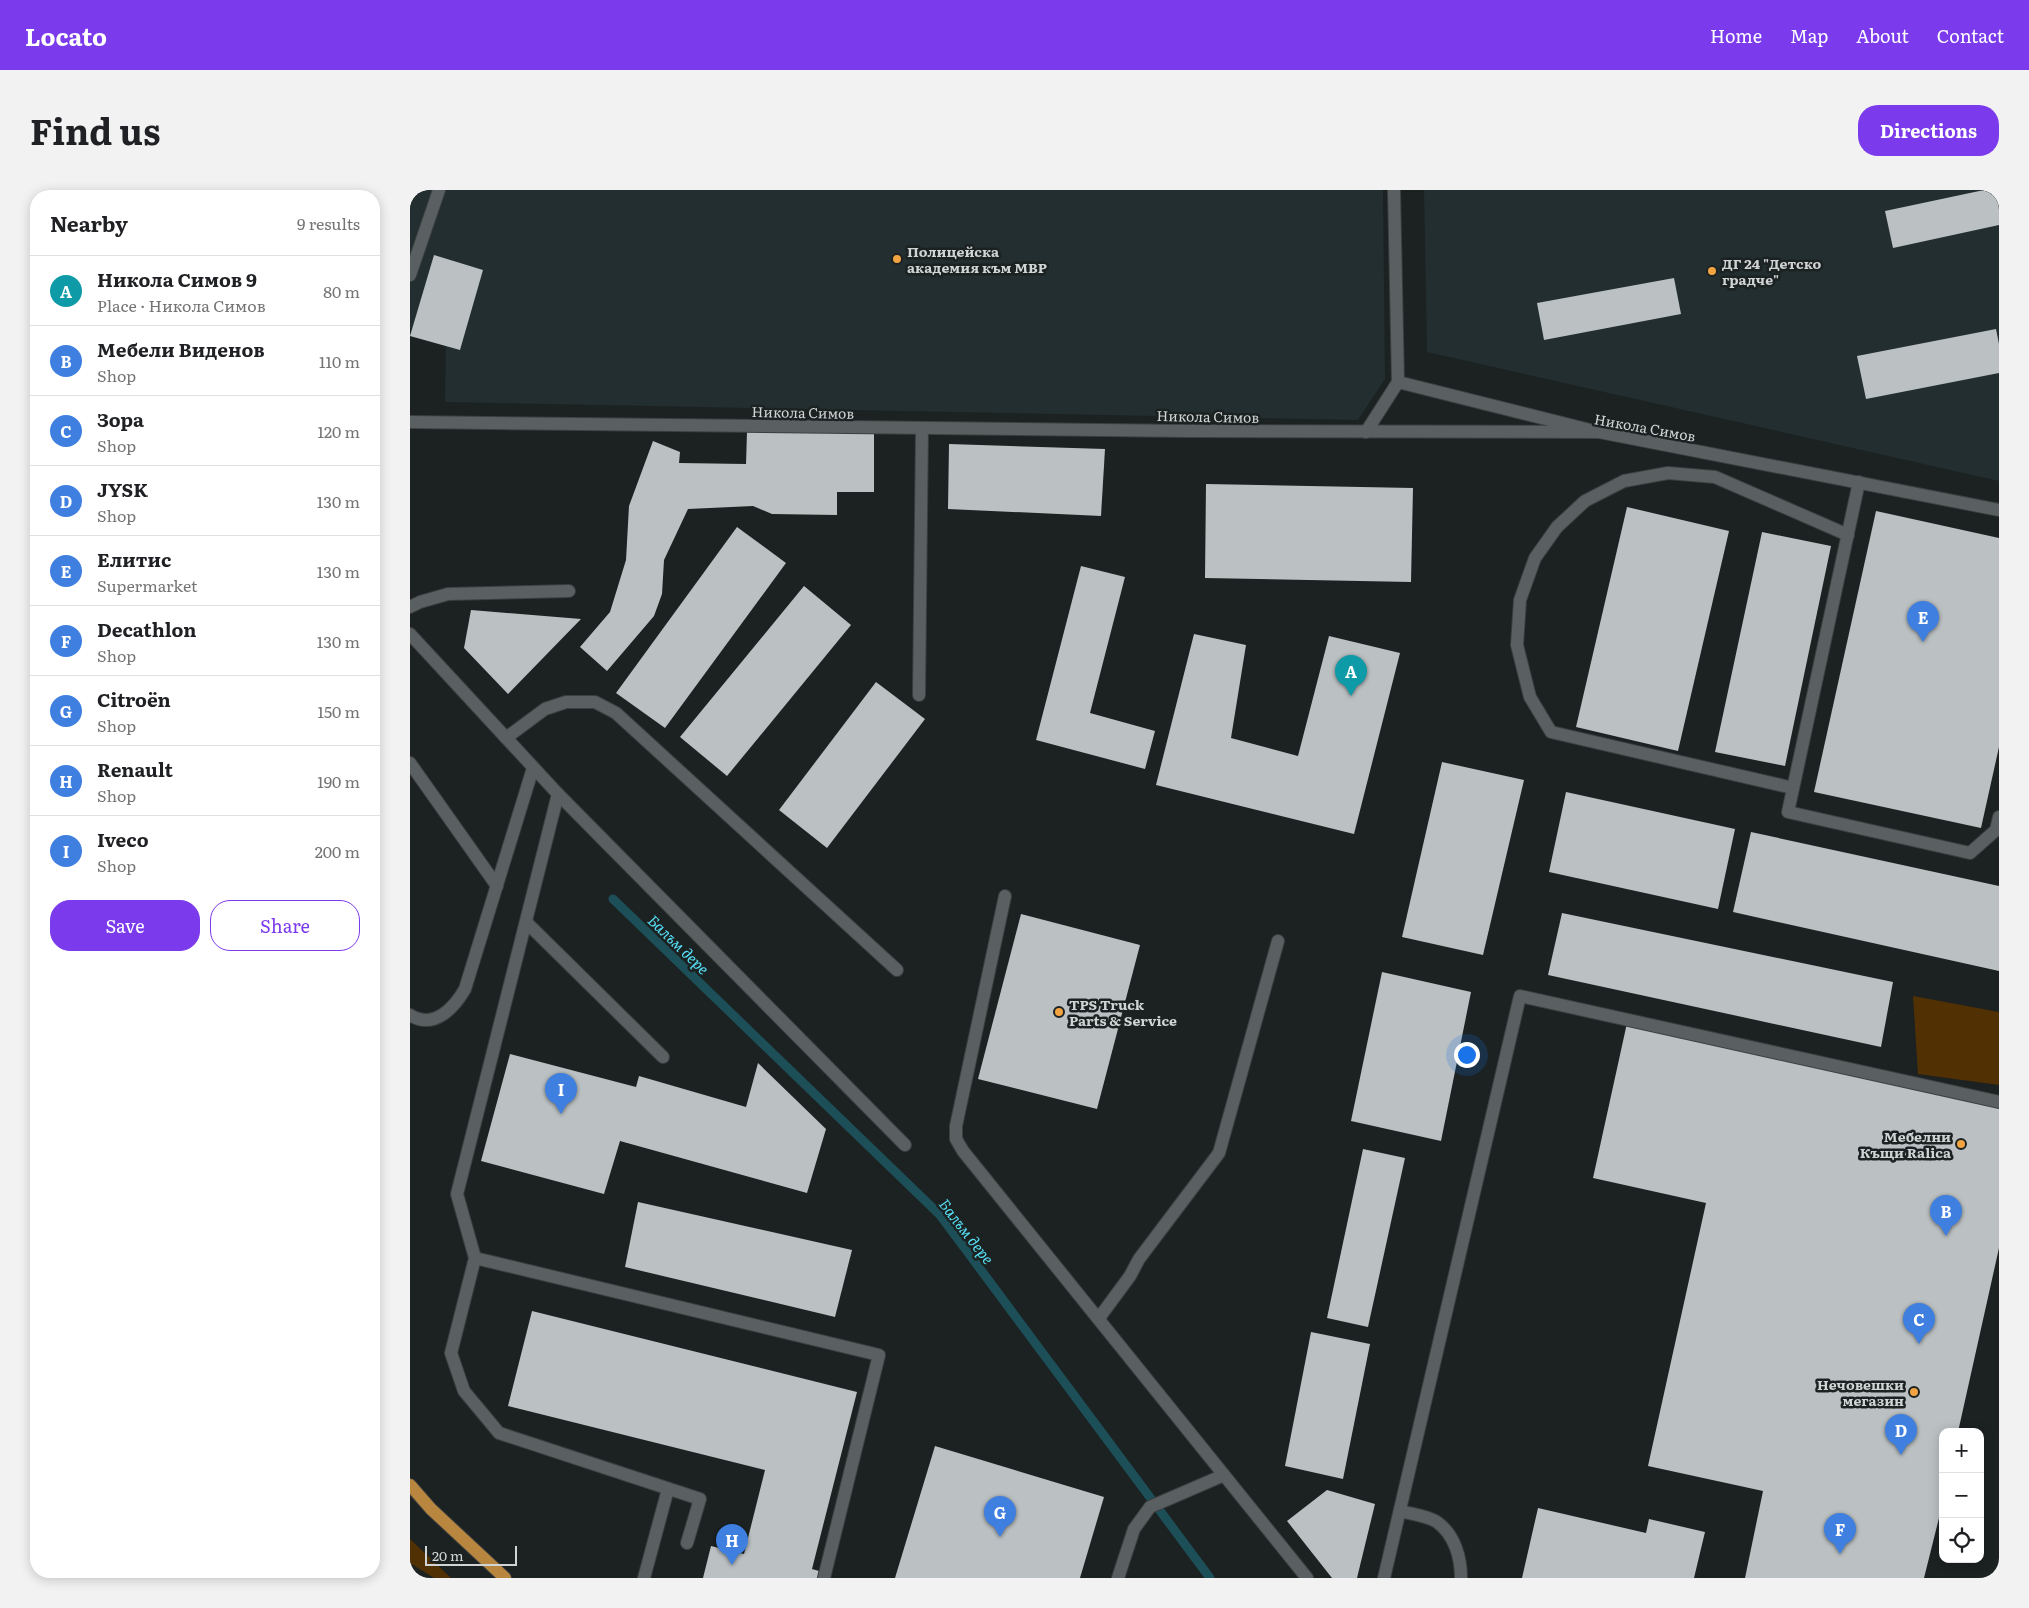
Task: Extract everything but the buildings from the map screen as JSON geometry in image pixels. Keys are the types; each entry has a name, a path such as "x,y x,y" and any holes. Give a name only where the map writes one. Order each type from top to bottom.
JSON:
{"main road":[{"path":"410,1485 430,1509 506,1578"}],"street":[{"path":"410,276 439,190"},
{"path":"1366,432 1398,382 1394,190"},
{"path":"1398,382 1599,432"},
{"name":"Никола Симов","path":"410,422 1366,432 1599,432 1999,510"},
{"path":"919,694 922,428"},
{"path":"1793,788 1551,732 1530,697 1517,645 1520,600 1535,558 1557,526 1585,501 1624,481 1633,479 1668,473 1715,477 1848,535"},
{"path":"1859,482 1788,812 1970,853 1996,830 1999,817"},
{"path":"410,607 448,594 569,591"},
{"path":"410,634 558,794 904,1145"},
{"path":"506,738 545,709 566,702 595,702 616,713 897,970"},
{"path":"410,763 497,886"},
{"path":"410,1015 428,1020 443,1016 456,1005 466,989 534,768"},
{"path":"558,794 457,1194 475,1258 451,1354 464,1391 499,1433 700,1499 687,1543"},
{"path":"1005,896 956,1126 956,1139 963,1151 1307,1578"},
{"path":"526,922 663,1057"},
{"path":"1099,1318 1130,1276 1139,1259 1219,1153 1278,941"},
{"path":"1384,1578 1520,996 1999,1102"},
{"path":"475,1258 879,1355 824,1578"},
{"path":"1118,1578 1134,1529 1150,1507 1224,1475"},
{"path":"644,1578 668,1488"},
{"path":"1400,1511 1437,1521 1452,1538 1461,1564 1461,1578"}],"shaded area":[{"name":"Полицейска академия към МВР","path":"410,190 1383,190 1385,379 1358,420 445,402 446,338 410,328"},
{"name":"ДГ 24 \"Детско градче\"","path":"1424,190 1999,190 1999,481 1427,352"},
{"path":"1913,996 1999,1012 1999,1085 1918,1074"},
{"path":"410,1539 451,1578 434,1578 410,1563"}],"waterway":[{"name":"Балъм дере","path":"613,899 940,1215 1210,1578"}],"place":[{"name":"Полицейска академия към МВР","path":"897,259"},
{"name":"ДГ 24 \"Детско градче\"","path":"1712,271"},
{"name":"Елитис","path":"1923,642"},
{"name":"Никола Симов 9","path":"1351,696"},
{"name":"TPS Truck Parts & Service","path":"1059,1012"},
{"name":"Iveco","path":"561,1114"},
{"name":"Мебелни Къщи Ralica","path":"1961,1144"},
{"name":"Мебели Виденов","path":"1946,1236"},
{"name":"Зора","path":"1919,1344"},
{"name":"Нечовешки мегазин","path":"1914,1392"},
{"name":"JYSK","path":"1901,1455"},
{"name":"Citroën","path":"1000,1537"},
{"name":"Decathlon","path":"1840,1554"},
{"name":"Renault","path":"732,1565"}]}
